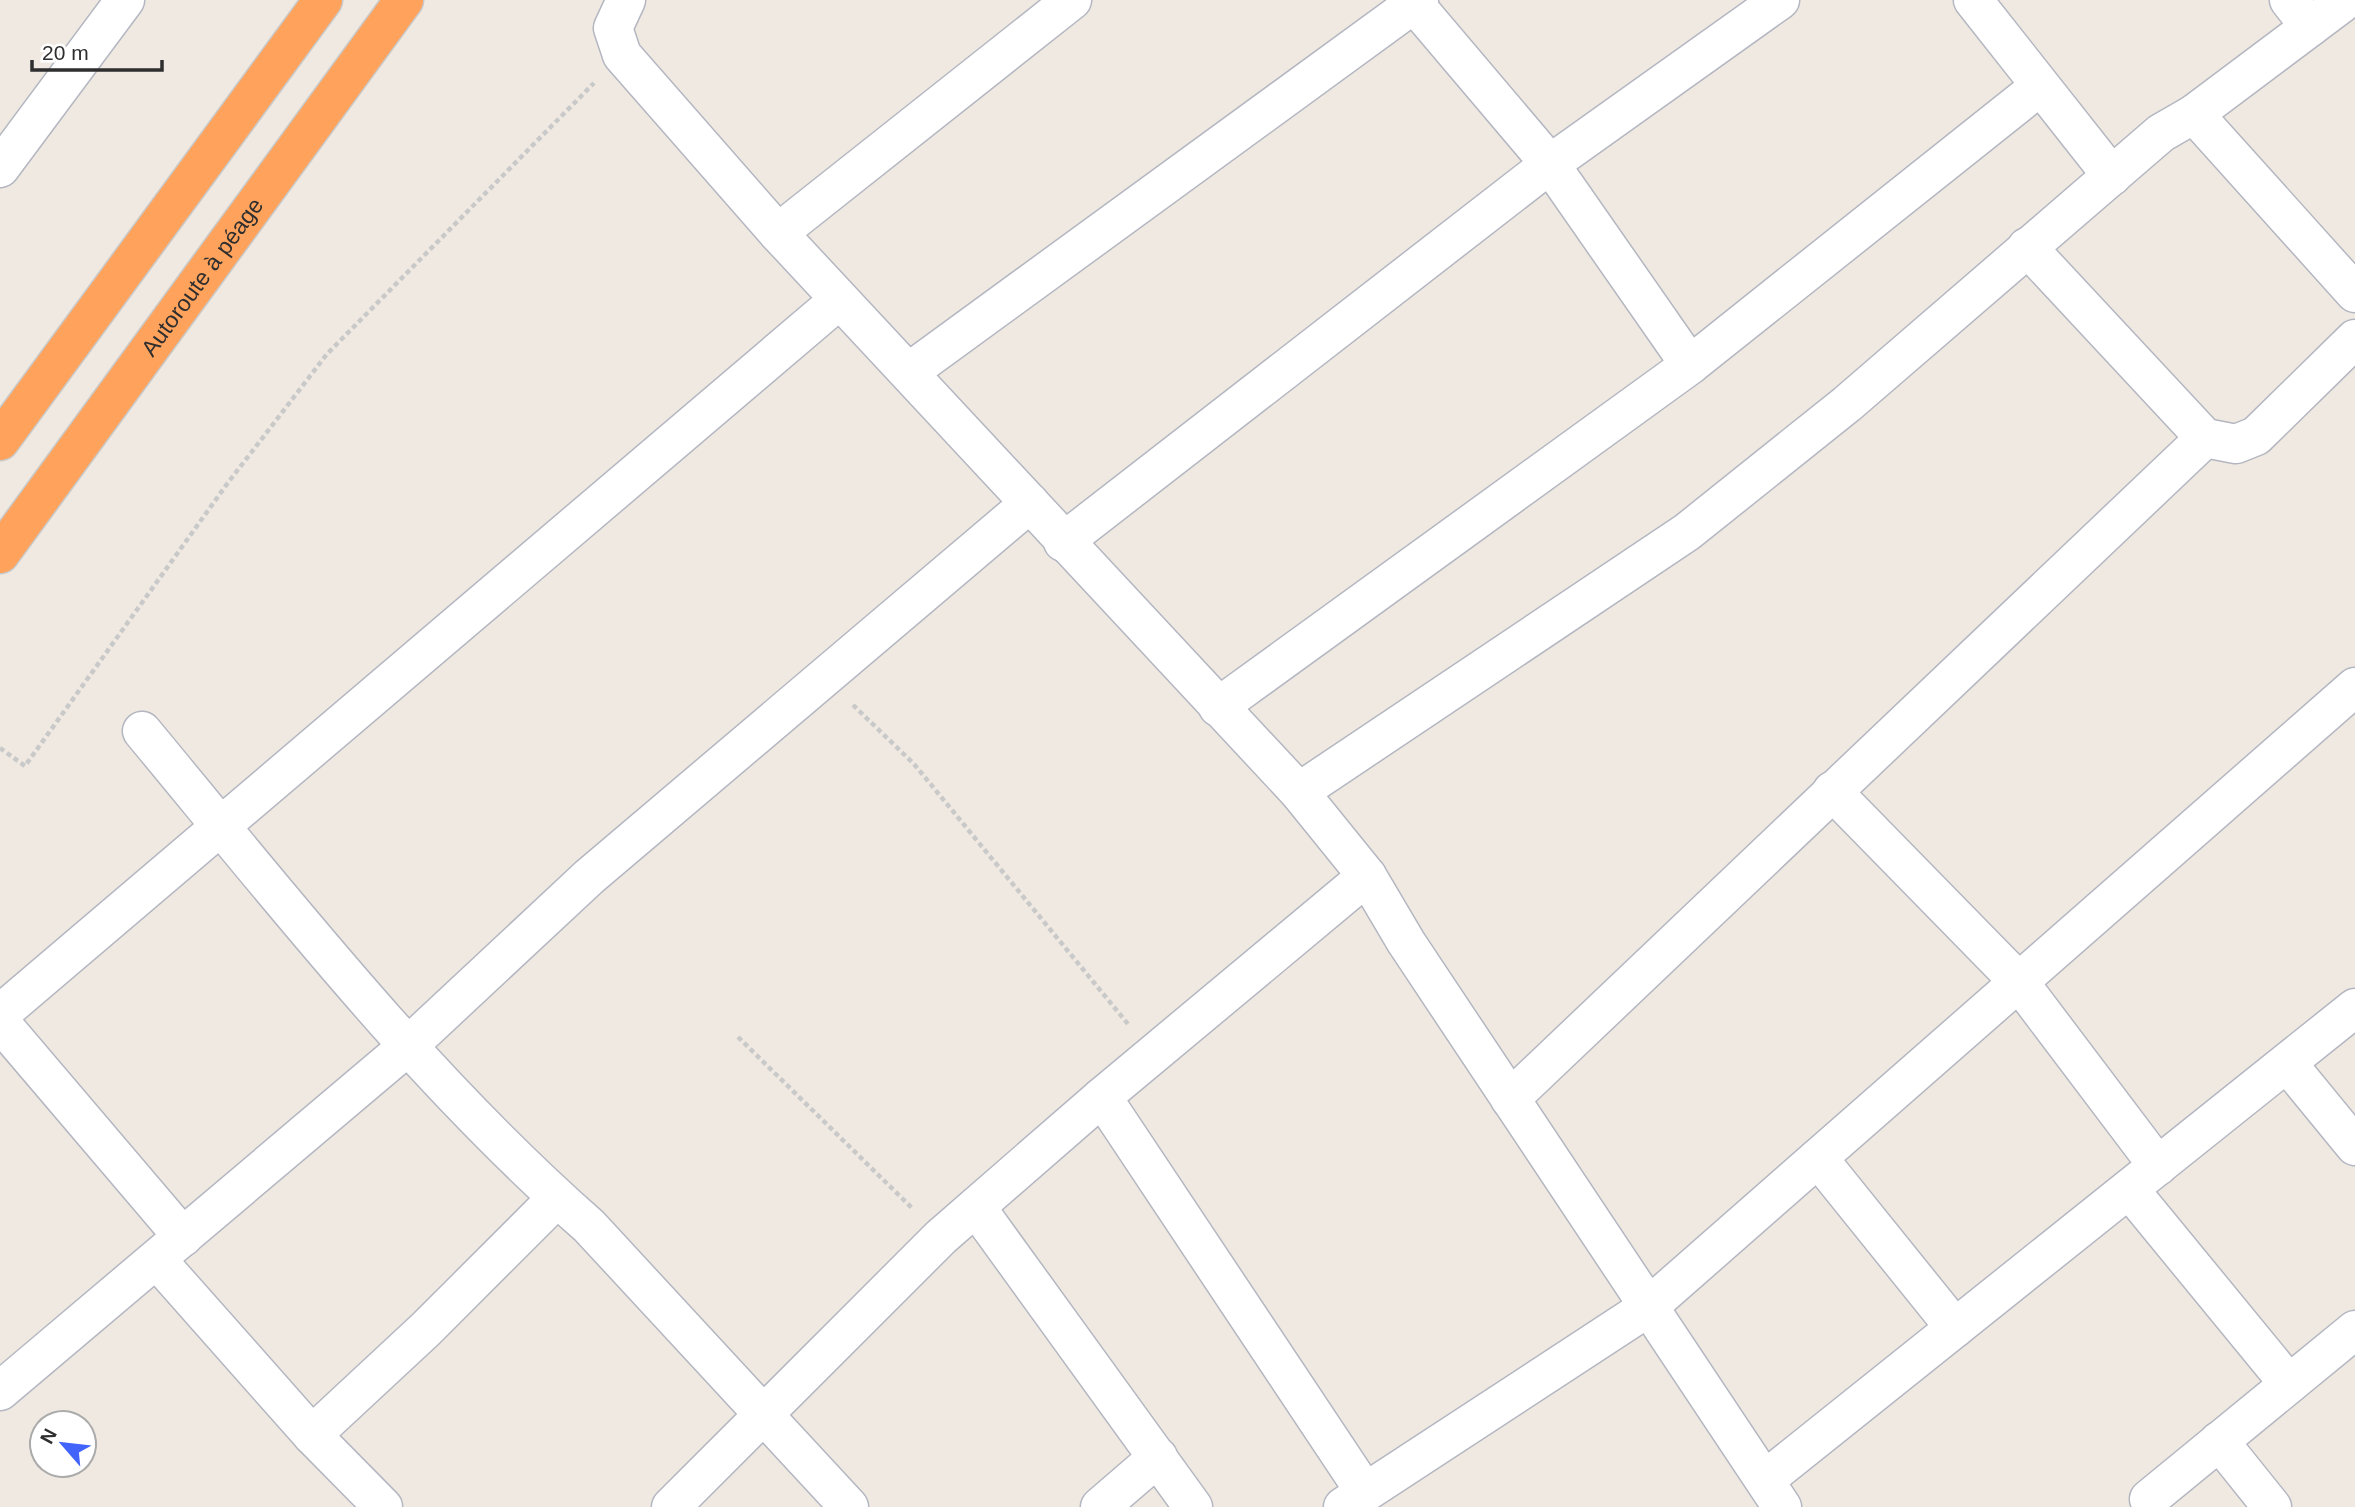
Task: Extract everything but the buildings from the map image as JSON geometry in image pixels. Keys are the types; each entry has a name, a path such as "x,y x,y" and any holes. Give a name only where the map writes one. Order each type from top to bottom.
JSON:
{"highway":[{"path":"0,441 323,0"},
{"name":"Autoroute à péage","path":"0,554 404,0"}],"street":[{"path":"0,168 125,0"},
{"path":"778,233 1072,0"},
{"path":"1063,542 1550,164 1780,0"},
{"path":"1973,0 2112,176"},
{"path":"1299,792 1687,532 1847,404 2161,133 2194,114 2300,14 2346,0"},
{"path":"909,372 1415,1 1550,164 1690,365"},
{"path":"620,28 778,233 1030,503 1063,542 1299,792 1367,876 1406,942 1647,1308 1774,1493 1955,1328 2355,1008"},
{"path":"1218,707 1690,365 2039,86"},
{"path":"2194,114 2355,293"},
{"path":"2027,247 2205,438 2236,444 2256,436 2355,339"},
{"path":"0,1014 219,824 839,300"},
{"path":"1510,1099 2205,438"},
{"path":"0,1391 408,1046 589,877 1030,503"},
{"path":"1102,1097 1354,1499 1647,1308 2355,687"},
{"path":"142,731 408,1046 557,1198 589,1226 849,1507"},
{"path":"1832,791 2019,982 2158,1166"},
{"path":"671,1507 941,1237 1102,1097 1367,876"},
{"path":"0,1022 312,1435 383,1507"},
{"path":"2287,1063 2355,1146"},
{"path":"1818,1158 1955,1328"},
{"path":"2129,1189 2289,1384"},
{"path":"312,1435 426,1329 557,1198"},
{"path":"976,1207 1194,1507"},
{"path":"2149,1499 2355,1330"},
{"path":"2219,1441 2272,1507"},
{"path":"1100,1507 1158,1457"}],"path":[{"path":"0,747 25,766 227,484 327,354 620,28"},
{"path":"824,677 914,764 1153,1055"},
{"path":"738,1037 941,1237"}]}
